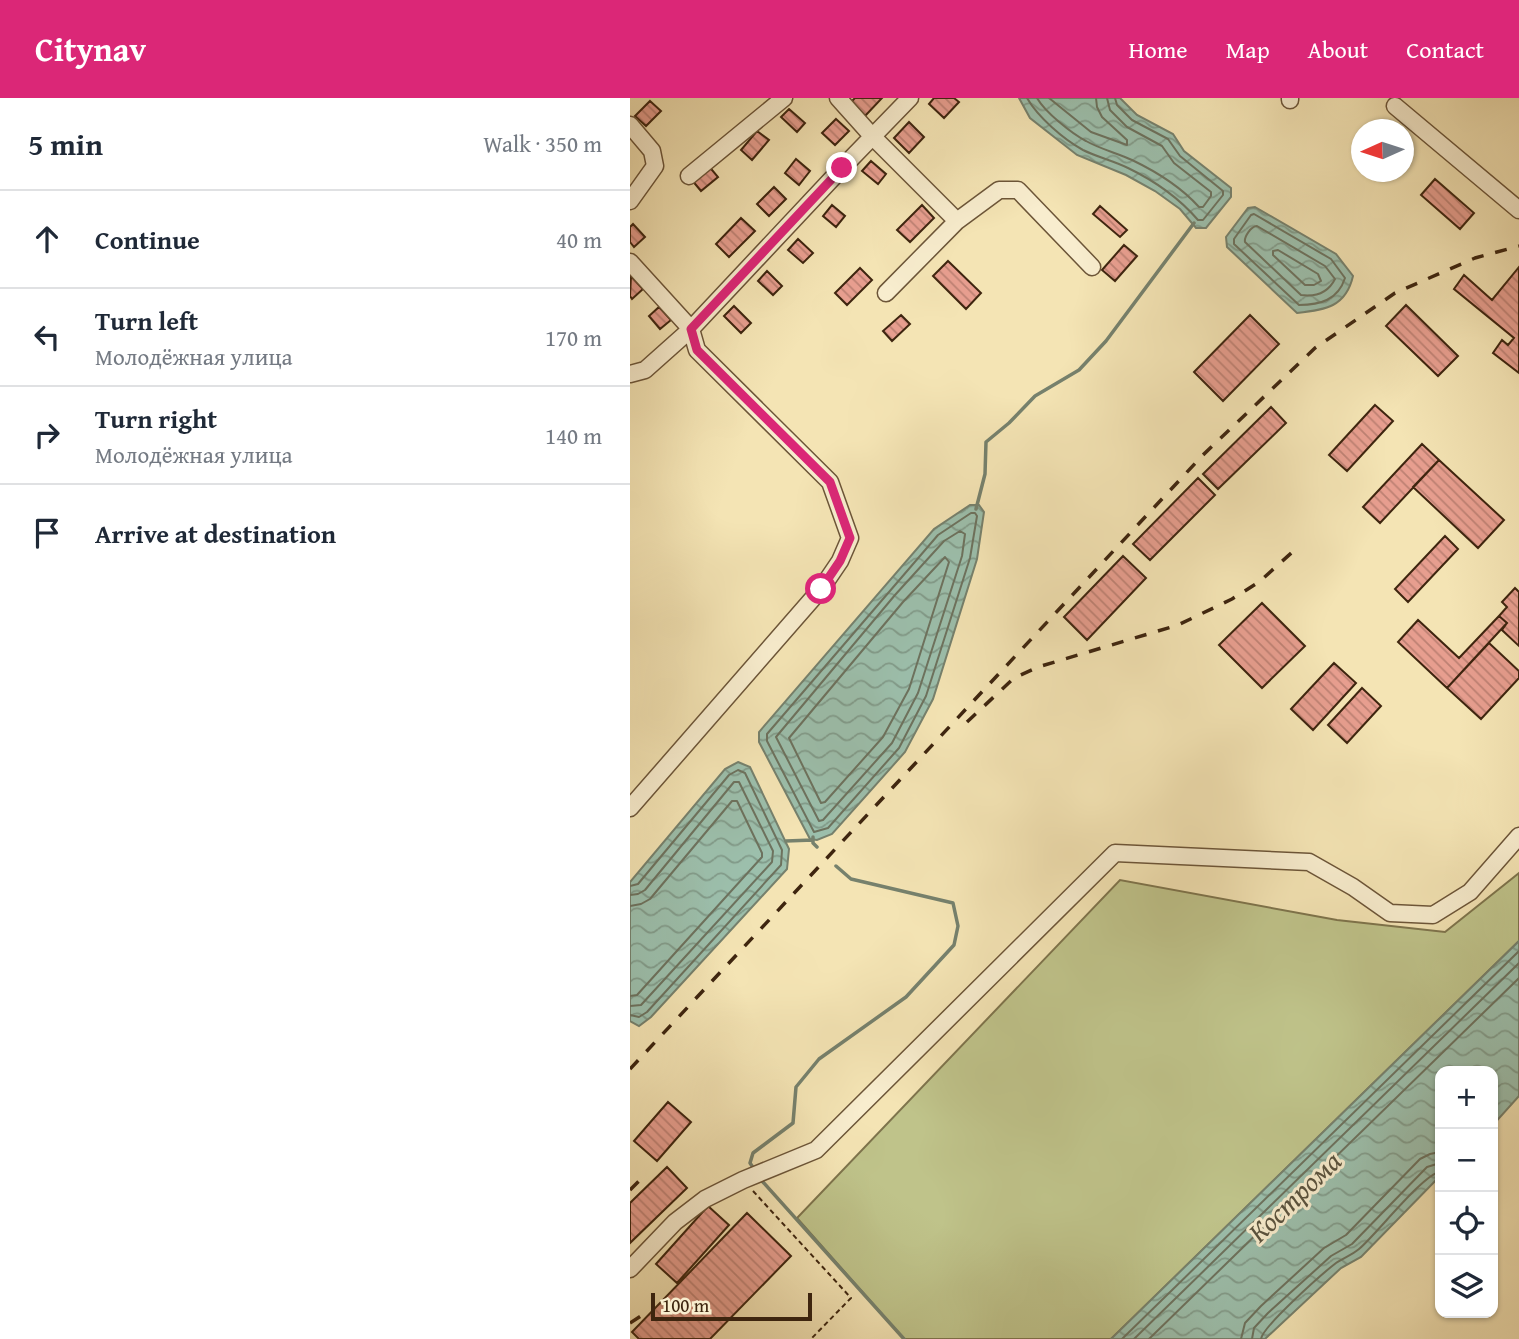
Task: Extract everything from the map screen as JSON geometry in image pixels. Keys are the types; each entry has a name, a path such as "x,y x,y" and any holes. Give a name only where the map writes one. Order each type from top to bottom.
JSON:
{"street":[{"path":"689,176 784,98"},
{"path":"838,98 957,221"},
{"path":"630,374 645,370 691,329 910,98"},
{"path":"1395,106 1519,210"},
{"path":"630,125 652,151 655,166 630,201"},
{"path":"886,293 957,221 999,190 1018,190 1093,267"},
{"path":"630,262 691,329 697,350 830,482 850,538 840,561 821,589 630,808"},
{"path":"630,1269 675,1222 705,1199 816,1150 1115,853 1309,862 1353,887 1390,913 1433,915 1470,892 1519,836"}],"path":[{"path":"743,1180 851,1298 811,1339"}],"green space":[{"path":"1519,873 1519,941 1111,1339 904,1339 797,1218 1120,880 1337,920 1445,932"}],"water":[{"path":"1019,98 1120,98 1137,115 1173,134 1184,151 1231,188 1231,197 1206,228 1196,228 1180,209 1155,191 1126,175 1077,155 1030,118"},
{"path":"1255,207 1336,254 1353,276 1340,301 1325,308 1297,313 1227,247 1226,237 1248,208"},
{"path":"970,505 979,505 984,512 977,559 933,699 905,752 832,834 817,840 810,839 759,742 759,732 934,529"},
{"path":"738,762 750,767 789,849 787,869 651,1017 639,1026 630,1021 630,882 725,769"},
{"name":"Кострома","path":"1519,941 1519,1096 1498,1119 1498,1066 1435,1066 1435,1181 1361,1257 1341,1268 1265,1339 1111,1339"}],"building":[{"path":"855,98 882,98 865,116 851,102"},
{"path":"934,98 954,98 959,102 944,118 929,104"},
{"path":"650,101 661,111 646,126 635,116"},
{"path":"789,109 805,123 797,132 781,117"},
{"path":"836,119 849,131 835,145 822,133"},
{"path":"909,122 924,137 909,153 894,138"},
{"path":"757,131 769,140 752,160 741,150"},
{"path":"796,159 810,171 799,185 785,173"},
{"path":"871,161 886,174 878,184 862,171"},
{"path":"707,164 718,177 701,191 691,179"},
{"path":"1435,179 1474,213 1460,229 1421,195"},
{"path":"774,187 786,199 769,216 757,204"},
{"path":"832,205 845,216 836,227 823,216"},
{"path":"922,205 934,218 910,242 897,230"},
{"path":"1100,206 1127,230 1120,237 1093,214"},
{"path":"741,218 755,231 729,257 716,244"},
{"path":"633,224 645,237 634,247 630,242 630,227"},
{"path":"798,239 813,253 803,263 788,250"},
{"path":"1124,245 1137,256 1115,281 1102,270"},
{"path":"948,261 981,293 966,309 933,276"},
{"path":"1519,267 1519,373 1493,353 1502,340 1508,345 1514,338 1454,289 1464,275 1492,300"},
{"path":"860,268 872,280 847,305 835,293"},
{"path":"767,271 782,286 773,295 758,281"},
{"path":"631,276 643,289 632,299 630,296"},
{"path":"1406,305 1458,356 1438,376 1386,326"},
{"path":"734,306 751,323 741,333 724,316"},
{"path":"659,307 671,320 660,329 649,316"},
{"path":"901,315 910,324 892,341 883,331"},
{"path":"1250,315 1279,344 1223,401 1194,372"},
{"path":"1375,405 1393,421 1347,471 1329,455"},
{"path":"1271,407 1286,423 1218,489 1203,474"},
{"path":"1422,444 1439,460 1380,523 1363,507"},
{"path":"1439,460 1504,520 1478,548 1413,487"},
{"path":"1198,478 1215,495 1150,560 1133,544"},
{"path":"1445,536 1458,549 1408,602 1395,589"},
{"path":"1123,556 1146,578 1087,640 1064,617"},
{"path":"1515,588 1519,592 1519,646 1502,630 1507,623 1499,616 1507,607 1502,602"},
{"path":"1262,603 1305,646 1262,688 1219,645"},
{"path":"1499,616 1507,623 1447,688 1398,642 1418,620 1459,658"},
{"path":"1489,643 1519,671 1519,678 1481,719 1447,688"},
{"path":"1334,663 1356,683 1313,730 1291,709"},
{"path":"1362,688 1381,706 1347,743 1328,725"},
{"path":"668,1102 691,1122 657,1161 634,1141"},
{"path":"667,1167 687,1188 630,1243 630,1203"},
{"path":"708,1206 729,1225 677,1283 656,1264"},
{"path":"747,1213 791,1256 710,1339 639,1339 632,1332"}],"waterway":[{"path":"976,509 985,474 986,442 1035,396 1079,370 1106,341 1194,223"},
{"path":"813,837 813,843 817,847"},
{"path":"786,841 813,840"},
{"path":"752,1166 750,1163 753,1153 793,1123 796,1087 819,1059 906,997 954,945 958,926 953,903 851,879 836,866"},
{"path":"762,1181 904,1339"}],"railway":[{"path":"630,1069 1203,455 1315,348 1395,293 1475,258 1519,246"},
{"path":"967,722 1014,678 1038,667 1178,625 1232,599 1259,582 1298,547"},
{"path":"630,1190 645,1175"},
{"path":"630,1323 644,1314"}],"route":[{"path":"821,589 840,561 850,538 830,482 697,350 691,329 842,168"}]}
